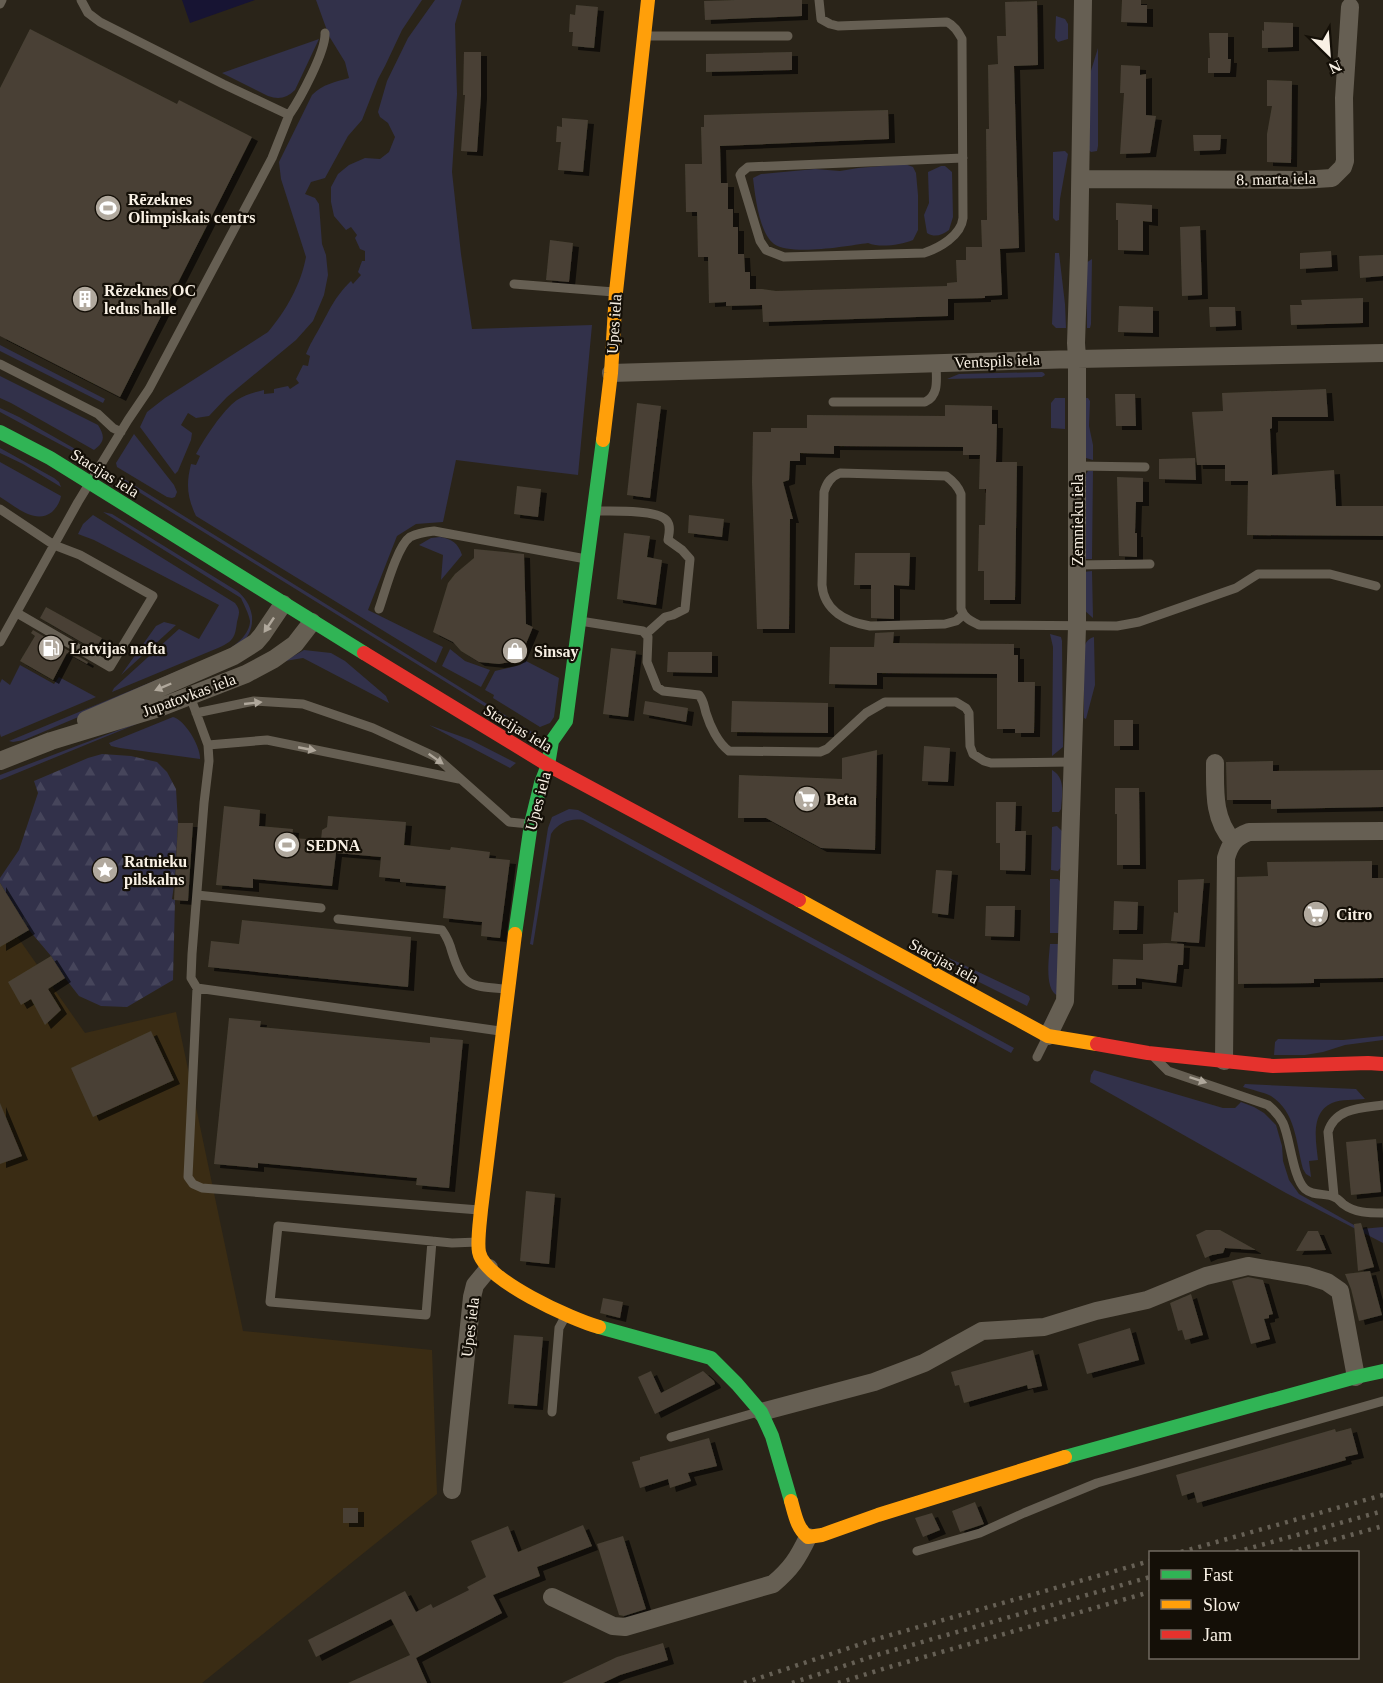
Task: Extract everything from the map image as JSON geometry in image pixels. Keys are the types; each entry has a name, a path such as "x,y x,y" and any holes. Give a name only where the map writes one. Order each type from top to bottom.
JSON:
{"street":[{"name":"Upes iela","path":"478,1242 507,990 531,824 548,765 552,741 566,721 610,373 616,292 648,0"},
{"name":"Zemnieku iela","path":"1040,1032 1065,1000 1077,627 1076,343 1083,0"},
{"name":"8. marta iela","path":"1081,179 1301,180 1332,178 1343,167 1345,161 1344,98 1350,7"},
{"name":"Ventspils iela","path":"610,373 1077,359 1383,353"},
{"name":"Stacijas iela","path":"0,432 50,458 312,622 548,765 1040,1032 1148,1053 1273,1066 1383,1062"},
{"name":"Jupatovkas iela","path":"51,741 66,729 234,656 253,644 262,635 283,604"},
{"name":"Jupatovkas iela","path":"0,761 51,741 156,709 193,705 274,659 298,641 312,622"},
{"path":"193,705 188,690 192,684 241,659 253,644"},
{"path":"1215,763 1215,806 1233,841"},
{"path":"1224,1061 1226,858 1233,841 1249,832 1383,831"},
{"path":"478,1242 483,1261 498,1277 566,1315 590,1325 711,1358 738,1384 760,1412 772,1436 796,1520 802,1532 808,1537 822,1535 878,1515 1065,1457 1383,1371"},
{"path":"760,1412 874,1382 924,1363 982,1331 1044,1327 1096,1311 1147,1300 1206,1276 1248,1266 1308,1276 1327,1282 1340,1291 1356,1377"},
{"name":"Upes iela","path":"452,1490 472,1297 475,1285 489,1268"},
{"path":"552,1597 613,1626 625,1627 773,1584 797,1559 808,1537"}],"lane":[{"path":"0,4 2,0"},
{"path":"81,0 88,14 100,22 289,115"},
{"path":"819,0 821,19 838,26 947,22 953,25 962,39 963,158 962,225 950,239 924,253 784,257 765,250 760,241 740,176 748,167 963,158"},
{"path":"0,642 90,483 160,368 272,158 289,115 297,104 320,56 325,33"},
{"path":"644,36 788,36"},
{"path":"514,284 616,292"},
{"path":"833,402 925,402 931,400 935,394 936,363"},
{"path":"0,364 98,414 121,432"},
{"path":"1077,466 1145,467"},
{"path":"963,615 956,621 945,624 870,626 841,617 836,612 823,595 822,585 824,492 828,482 834,476 840,473 946,476 958,486 961,494 961,609 963,615 979,625 1077,627 1117,626 1139,622 1236,588 1258,574 1330,574 1376,586"},
{"path":"0,509 54,545 80,555 153,596 111,667 17,613"},
{"path":"594,510 651,513 662,516 668,521 668,540 690,559 684,609 665,617 646,634"},
{"path":"379,609 401,548 408,538 420,533 434,531 586,559"},
{"path":"1077,565 1150,564"},
{"path":"579,621 643,631 649,642 647,662 657,687 663,691 699,695 704,701 709,722 723,747 729,751 820,752 827,749 866,713 885,702 956,702 966,708 969,713 970,746 977,758 991,763 1072,762"},
{"path":"482,1210 202,1188 193,1184 188,1176 197,988 191,978 196,895 209,761 208,745 193,705 254,701 303,704 373,728 436,757 509,822 531,824"},
{"path":"208,745 267,740 461,780"},
{"path":"196,895 321,908"},
{"path":"338,919 442,930 449,942 459,973 465,981 473,985 507,990"},
{"path":"197,988 502,1031"},
{"path":"1037,1057 1040,1032"},
{"path":"1148,1053 1168,1071 1268,1105 1283,1123 1296,1173 1305,1188 1318,1195 1334,1196 1355,1210 1383,1213"},
{"path":"1334,1196 1328,1132 1330,1124 1346,1112 1383,1106"},
{"path":"432,1241 426,1316 270,1302 278,1226 432,1241 452,1243 478,1242"},
{"path":"552,1412 559,1328 566,1315"},
{"path":"917,1551 980,1533 1096,1483 1383,1401"},
{"path":"671,1437 760,1412"}],"shaded area":[{"path":"182,0 255,0 190,23"},
{"path":"0,912 85,1033 176,1012 243,1331 432,1350 437,1494 202,1683 0,1683"}],"green space":[{"path":"316,0 422,0 402,30 378,79 362,120 348,136 325,178 311,182 305,194 315,198 319,204 322,244 326,255 328,275 324,295 313,321 296,340 227,397 209,416 196,418 188,413 181,425 192,433 191,440 175,474 140,427 147,412 268,332 292,297 304,267 306,257 281,179 279,162 312,95 325,86 349,78 345,62 329,36"},
{"path":"435,0 462,0 455,24 457,94 452,172 472,329 592,325 578,475 456,460 443,522 416,524 397,536 368,610 443,647 436,663 196,516 189,496 188,484 191,464 196,465 200,456 196,454 214,425 231,405 240,398 254,393 264,390 264,394 274,393 274,389 288,386 290,389 299,383 296,379 303,365 308,366 310,356 306,354 333,304 351,281 353,284 361,275 358,272 362,261 365,261 365,251 360,249 355,238 357,235 351,227 346,230 334,216 331,187 338,174 349,165 365,158 380,159 389,152 395,137 388,123 380,117 378,112 387,81 408,38"},
{"path":"1056,16 1065,19 1068,24 1068,39 1058,42 1055,38"},
{"path":"319,39 295,90 289,95 279,98 268,96 222,73"},
{"path":"1098,48 1098,146 1097,151 1091,152 1089,150 1090,74"},
{"path":"1065,151 1068,154 1060,199 1059,220 1056,221 1053,218 1053,152"},
{"path":"905,164 913,167 916,173 918,230 913,240 890,245 868,243 806,250 782,248 769,239 761,223 753,178 761,174 815,169 840,171"},
{"path":"945,166 952,172 953,217 949,230 936,236 927,233 924,215 929,203 928,172"},
{"path":"1055,253 1059,253 1066,328 1056,328 1052,324"},
{"path":"1092,259 1091,324 1090,328 1087,328 1086,263"},
{"path":"0,345 105,399 103,403 0,351"},
{"path":"1042,372 1045,375 1042,377 947,379 959,374"},
{"path":"0,376 98,425 103,436 102,441 94,450 0,398"},
{"path":"1055,398 1065,398 1065,429 1051,428 1051,403"},
{"path":"1085,398 1090,401 1089,426 1093,460 1086,458"},
{"path":"0,408 84,454 78,454 0,412"},
{"path":"134,434 174,485 177,492 175,497 167,497 117,467 116,463"},
{"path":"0,448 54,478 61,487 0,453"},
{"path":"0,462 61,496 54,510 46,515 32,515 0,497"},
{"path":"1088,471 1093,471 1092,559 1086,559 1084,556 1084,477"},
{"path":"121,477 532,732 528,733 134,489 123,482"},
{"path":"103,512 112,514 240,593 251,612 250,632 241,644 213,660 24,740 9,741 226,651 248,630 250,621 241,598"},
{"path":"93,515 235,603 239,614 231,641 112,692 179,629 199,639 219,605 94,540 78,534 83,524"},
{"path":"440,537 454,542 462,555 441,580 443,555 419,545 431,538"},
{"path":"1092,571 1093,618 1084,610 1083,572"},
{"path":"164,622 176,625 121,675 156,626"},
{"path":"1050,634 1061,637 1062,641 1063,747 1052,756 1053,647"},
{"path":"1094,637 1095,685 1086,719 1084,718 1084,650 1087,642"},
{"path":"450,649 465,661 490,670 481,687 442,666"},
{"path":"304,650 331,653 345,661 386,696 389,703 303,658 285,661"},
{"path":"526,661 559,678 554,717 550,723 540,727 493,698 494,695 485,690 495,671 520,665"},
{"path":"20,665 54,684 59,677 96,697 1,737 0,683 2,679 10,685"},
{"path":"161,714 0,780 0,775"},
{"path":"173,717 182,723 191,735 198,748 200,759 120,748 111,746 109,743"},
{"path":"429,725 471,740 516,763 510,768"},
{"path":"102,754 131,756 157,762 167,772 176,789 178,823 172,899 175,900 173,980 127,1007 101,1006 79,996 51,956 29,930 0,883 0,878 19,850 38,793 34,781"},
{"path":"1052,770 1059,777 1062,787 1059,812 1052,812"},
{"path":"569,809 578,810 1014,1048 1011,1053 583,820 565,822 551,834 533,945 530,944 548,828 552,817"},
{"path":"1057,826 1062,831 1062,866 1058,871 1051,870 1052,827"},
{"path":"1050,879 1058,879 1061,882 1059,933 1050,933"},
{"path":"1050,944 1058,944 1058,996 1054,993 1049,981"},
{"path":"947,957 1029,996 1027,1006 973,979"},
{"path":"1383,1036 1383,1040 1345,1045 1323,1052 1305,1055 1274,1055 1275,1042 1278,1039 1343,1040"},
{"path":"1094,1070 1223,1108 1235,1108 1241,1102 1254,1107 1276,1125 1289,1180 1299,1194 1361,1229 1383,1227 1383,1243 1286,1193 1090,1082"},
{"path":"1245,1084 1356,1089 1365,1099 1332,1103 1320,1113 1316,1128 1318,1160 1309,1161 1311,1177 1303,1169 1294,1129 1286,1110 1271,1096 1243,1087"}],"building":[{"path":"802,0 802,16 705,20 704,1"},
{"path":"1122,0 1141,0 1141,5 1147,5 1147,23 1121,22"},
{"path":"1037,1 1038,65 1014,66 1019,248 1000,249 1002,295 948,299 948,316 763,322 762,305 726,306 726,302 709,303 708,257 698,257 697,212 686,212 685,164 702,164 701,127 704,127 704,115 888,110 889,139 720,146 721,183 728,183 728,209 733,209 733,227 738,227 738,254 744,254 745,272 750,272 750,289 776,291 947,286 947,283 957,282 956,260 966,260 966,247 982,247 981,220 987,220 988,65 998,64 997,36 1006,36 1005,2"},
{"path":"576,5 598,7 594,48 572,46 573,32 569,32 570,14 575,15"},
{"path":"1264,22 1293,23 1293,47 1262,48"},
{"name":"Rēzeknes Olimpiskais centrs","path":"30,29 177,104 179,100 252,137 120,397 0,336 0,88"},
{"path":"1209,33 1228,33 1230,73 1208,73"},
{"path":"464,52 481,52 477,152 461,151 465,95 463,95"},
{"path":"792,52 792,70 706,72 706,54"},
{"path":"1121,65 1140,66 1140,75 1146,74 1146,115 1156,116 1150,153 1120,154 1124,93 1120,93"},
{"path":"1267,80 1292,81 1291,163 1267,162 1267,134 1272,106 1267,106"},
{"path":"562,118 588,120 583,172 558,170 561,142 556,142 557,126 562,127"},
{"path":"1193,135 1221,135 1220,150 1194,151"},
{"path":"1116,203 1152,205 1152,222 1143,221 1143,251 1118,250"},
{"path":"1200,226 1202,295 1182,296 1180,227"},
{"path":"550,240 573,243 569,282 546,280"},
{"path":"1331,251 1332,267 1300,269 1300,253"},
{"path":"1383,255 1383,276 1360,278 1359,256"},
{"path":"1363,298 1363,323 1291,325 1290,305 1302,305 1301,300"},
{"path":"1119,306 1153,307 1153,333 1118,332"},
{"path":"1209,307 1235,307 1236,326 1210,327"},
{"path":"1326,389 1328,417 1272,417 1272,428 1270,429 1272,475 1334,470 1336,506 1383,506 1383,536 1247,535 1248,481 1225,481 1225,465 1197,465 1192,412 1223,411 1222,393"},
{"path":"1115,394 1135,394 1136,426 1116,426"},
{"path":"637,403 661,406 650,498 627,495"},
{"path":"945,405 992,406 992,424 997,424 996,462 1017,462 1015,600 984,600 984,571 978,571 979,525 985,525 986,489 979,489 980,455 963,455 963,447 834,446 834,454 800,453 800,461 790,461 789,480 783,482 793,519 790,519 789,629 757,629 752,482 753,432 771,432 771,428 807,428 807,415 945,416"},
{"path":"1195,458 1196,480 1159,479 1159,459"},
{"path":"1117,477 1143,478 1143,502 1136,502 1137,557 1119,556"},
{"path":"517,486 541,489 538,517 514,514"},
{"path":"689,515 724,519 722,537 688,533"},
{"path":"624,533 650,536 647,557 662,560 656,605 617,599"},
{"path":"474,549 524,554 526,624 533,627 520,658 510,662 499,664 479,662 461,651 453,642 433,632 448,583 474,558"},
{"path":"855,553 910,553 909,586 894,585 894,619 871,618 871,585 854,585"},
{"path":"46,607 102,638 95,650 40,618"},
{"path":"33,630 88,662 87,664 67,653 53,680 20,661 35,636 31,633"},
{"path":"894,632 893,643 1014,644 1014,655 1018,655 1018,682 1035,682 1034,733 1015,733 1015,729 997,729 997,674 877,673 877,685 829,684 830,647 874,647 875,633"},
{"path":"611,648 636,651 628,717 603,714"},
{"path":"668,652 712,652 712,673 667,672"},
{"path":"645,701 688,708 686,722 643,714"},
{"path":"732,701 828,703 828,733 731,732"},
{"path":"1114,720 1133,720 1133,746 1114,746"},
{"path":"924,746 950,748 948,782 922,781"},
{"name":"Beta","path":"877,750 875,850 821,848 766,818 738,818 739,775 842,779 842,758"},
{"path":"1273,761 1273,771 1383,770 1383,807 1271,809 1271,800 1227,800 1226,762"},
{"path":"1115,788 1139,788 1140,865 1117,865"},
{"path":"996,802 1016,802 1015,831 1026,831 1025,871 1000,870 1000,843 996,843"},
{"path":"224,806 260,810 259,826 293,829 292,838 321,840 322,830 327,827 328,816 406,822 404,845 450,850 451,847 490,852 489,858 510,860 500,938 481,936 482,922 443,918 446,886 400,882 400,879 379,877 381,857 336,853 332,886 253,879 253,888 216,885"},
{"path":"178,823 193,823 188,901 174,900"},
{"path":"1372,861 1372,878 1383,878 1383,978 1314,979 1314,983 1238,984 1237,877 1268,876 1267,862"},
{"path":"936,870 952,871 948,915 932,913"},
{"path":"1204,879 1199,943 1171,941 1174,912 1178,913 1178,880"},
{"path":"0,883 29,930 0,947"},
{"path":"1114,901 1138,902 1137,930 1113,930"},
{"path":"986,906 1015,906 1014,937 985,936"},
{"path":"242,920 411,937 408,987 208,967 211,941 239,944"},
{"path":"1143,944 1184,944 1183,965 1178,965 1176,983 1136,978 1136,985 1112,985 1113,959 1143,960"},
{"path":"51,956 65,978 48,989 61,1010 45,1025 31,999 21,1005 8,982"},
{"path":"229,1018 261,1021 260,1027 430,1043 430,1037 463,1040 449,1188 416,1185 417,1178 258,1163 258,1168 214,1164"},
{"path":"151,1031 174,1080 93,1117 71,1068"},
{"path":"0,1103 22,1156 0,1164"},
{"path":"1376,1139 1381,1192 1351,1195 1346,1142"},
{"path":"526,1191 555,1194 549,1264 520,1261"},
{"path":"1361,1223 1374,1267 1358,1271 1354,1224"},
{"path":"1206,1230 1220,1230 1256,1250 1225,1248 1223,1253 1205,1258 1196,1235"},
{"path":"1308,1231 1318,1231 1326,1250 1296,1251"},
{"path":"1370,1271 1382,1315 1359,1321 1345,1274"},
{"path":"1248,1277 1263,1280 1273,1314 1264,1319 1270,1339 1251,1344 1232,1281"},
{"path":"1191,1294 1203,1335 1185,1340 1182,1330 1178,1331 1170,1303"},
{"path":"603,1298 623,1302 620,1318 600,1313"},
{"path":"1130,1328 1139,1360 1087,1374 1078,1344"},
{"path":"514,1335 543,1337 537,1406 508,1404"},
{"path":"1033,1350 1042,1386 1028,1389 1027,1385 964,1403 959,1385 955,1386 951,1372"},
{"path":"651,1371 661,1393 703,1371 715,1384 655,1414 638,1377"},
{"path":"1351,1428 1358,1454 1345,1457 1346,1460 1197,1503 1194,1492 1182,1496 1176,1475 1335,1429 1336,1432"},
{"path":"709,1438 717,1466 688,1473 691,1481 670,1488 668,1479 640,1488 632,1462 640,1460 640,1457"},
{"path":"975,1502 984,1524 960,1532 952,1511"},
{"path":"343,1508 358,1508 358,1523 343,1523"},
{"path":"932,1513 940,1530 923,1537 915,1518"},
{"path":"583,1525 592,1546 537,1567 540,1576 493,1595 502,1613 416,1658 427,1683 348,1683 410,1655 391,1619 316,1657 308,1640 405,1591 416,1612 431,1604 433,1608 469,1590 467,1587 486,1577 471,1541 508,1526 518,1552"},
{"path":"623,1536 646,1609 624,1616 619,1615 597,1544"},
{"path":"663,1643 668,1660 620,1675 603,1683 562,1683 617,1657"}],"railway":[{"path":"1185,1551 1383,1495"},
{"path":"1240,1551 1383,1511"},
{"path":"1294,1551 1383,1526"},
{"path":"744,1683 873,1640 1149,1561"},
{"path":"792,1683 880,1654 1149,1577"},
{"path":"838,1683 1149,1592"}],"traffic: fast":[{"path":"0,432 50,458 364,653"},
{"path":"515,934 531,824 548,765 552,741 566,721 603,440"},
{"path":"599,1327 711,1358 761,1412 772,1436 791,1501"},
{"path":"1065,1457 1383,1371"}],"traffic: slow":[{"path":"603,440 611,373 616,292 648,0"},
{"path":"799,900 1048,1036 1097,1044"},
{"path":"515,934 481,1210 479,1252 496,1275 512,1286 551,1308 599,1327"},
{"path":"791,1501 801,1530 808,1537 822,1535 878,1515 1065,1457"}],"traffic: jam":[{"path":"364,653 548,765 799,900"},
{"path":"1097,1044 1148,1053 1273,1066 1383,1064"}],"place":[{"name":"Rēzeknes Olimpiskais centrs","path":"108,208"},
{"name":"Rēzeknes OC ledus halle","path":"85,299"},
{"name":"Latvijas nafta","path":"51,648"},
{"name":"Sinsay","path":"515,651"},
{"name":"Beta","path":"807,799"},
{"name":"SEDNA","path":"287,845"},
{"name":"Ratnieku pilskalns","path":"105,870"},
{"name":"Citro","path":"1316,914"}]}
